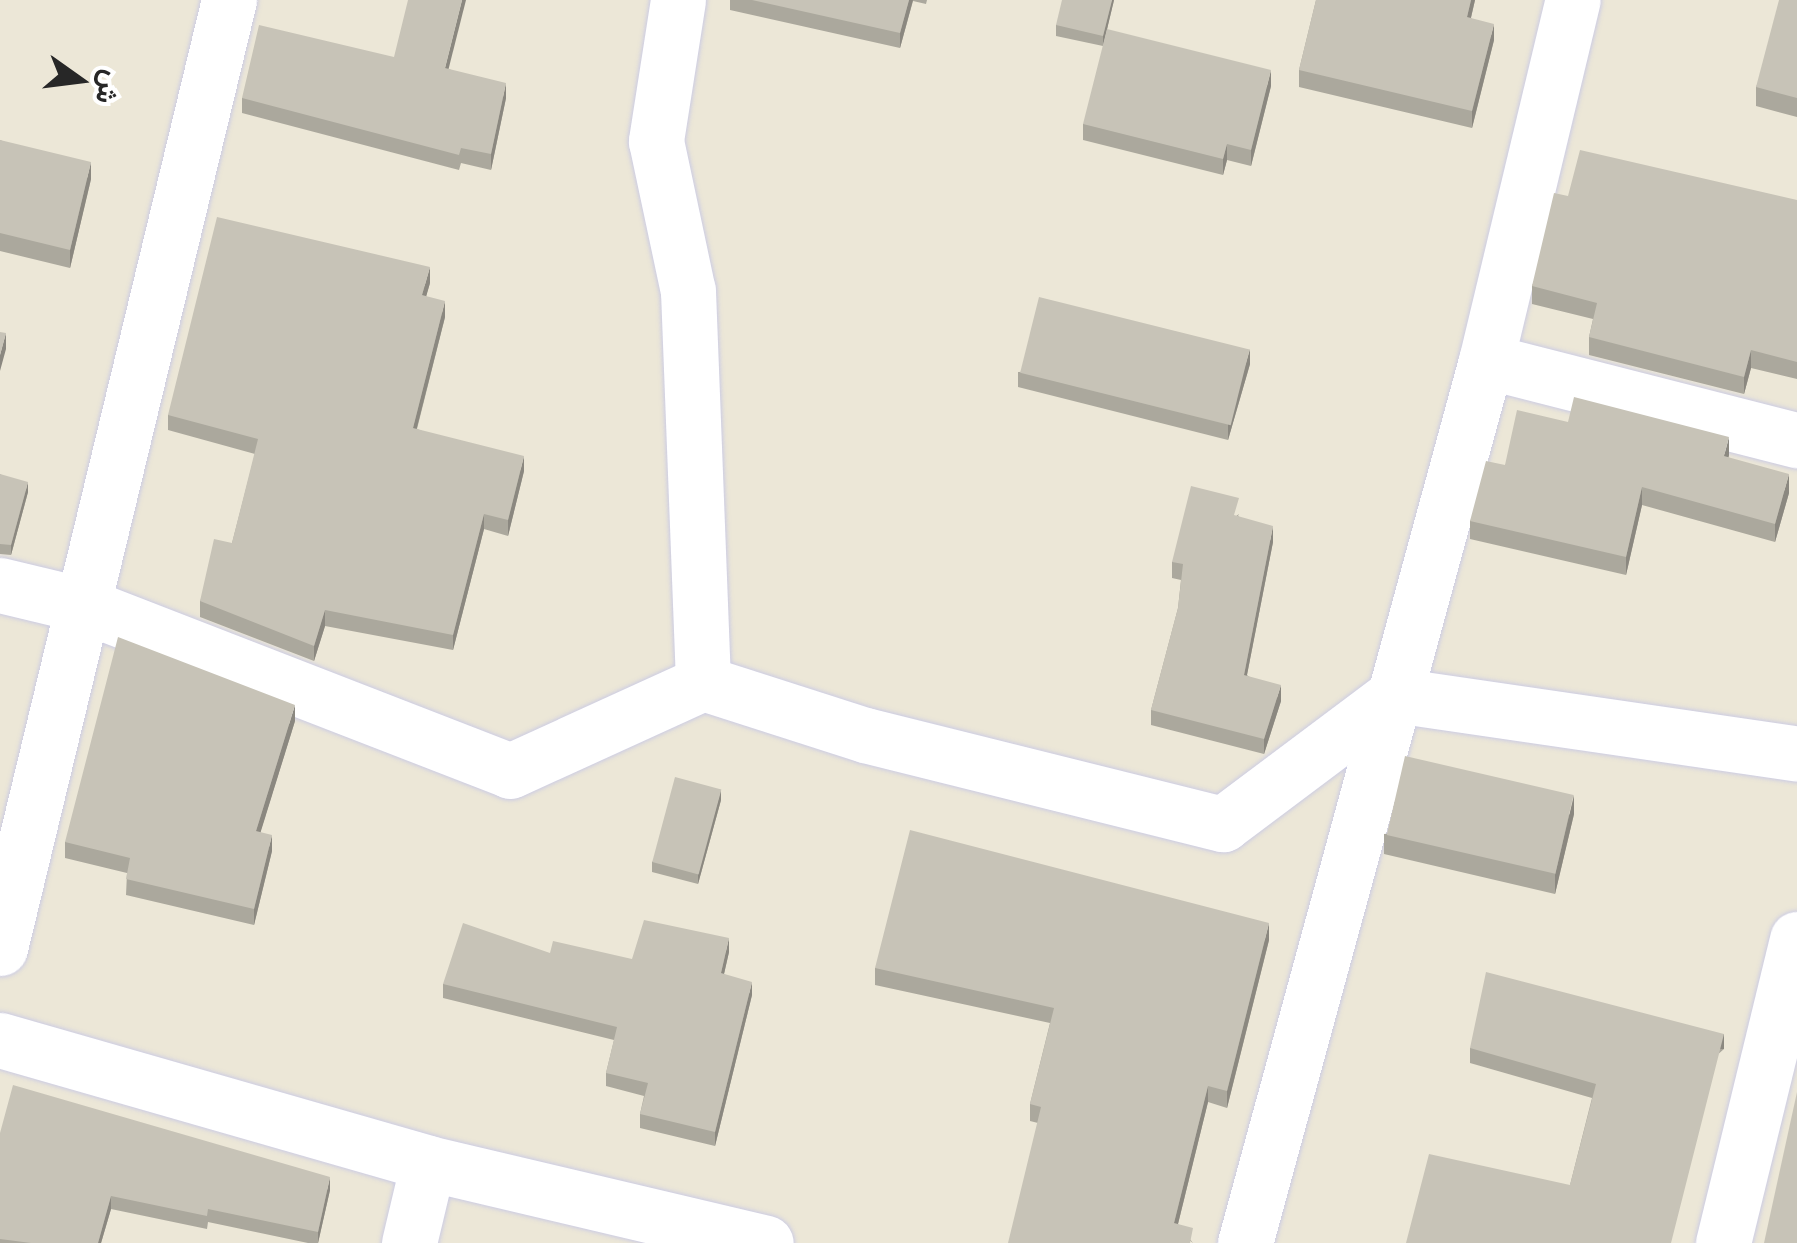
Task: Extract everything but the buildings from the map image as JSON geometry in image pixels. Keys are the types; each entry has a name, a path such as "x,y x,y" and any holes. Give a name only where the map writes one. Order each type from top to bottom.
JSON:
{"street":[{"path":"0,948 230,0"},
{"path":"678,0 656,141 688,291 702,683"},
{"path":"1246,1243 1486,361 1573,0"},
{"path":"1486,361 1797,440"},
{"path":"0,585 83,605 510,771 702,683 866,735 1223,824 1395,696 1797,754"},
{"path":"1724,1243 1797,939"},
{"path":"0,1040 428,1164 766,1243"},
{"path":"409,1243 428,1164"}]}
